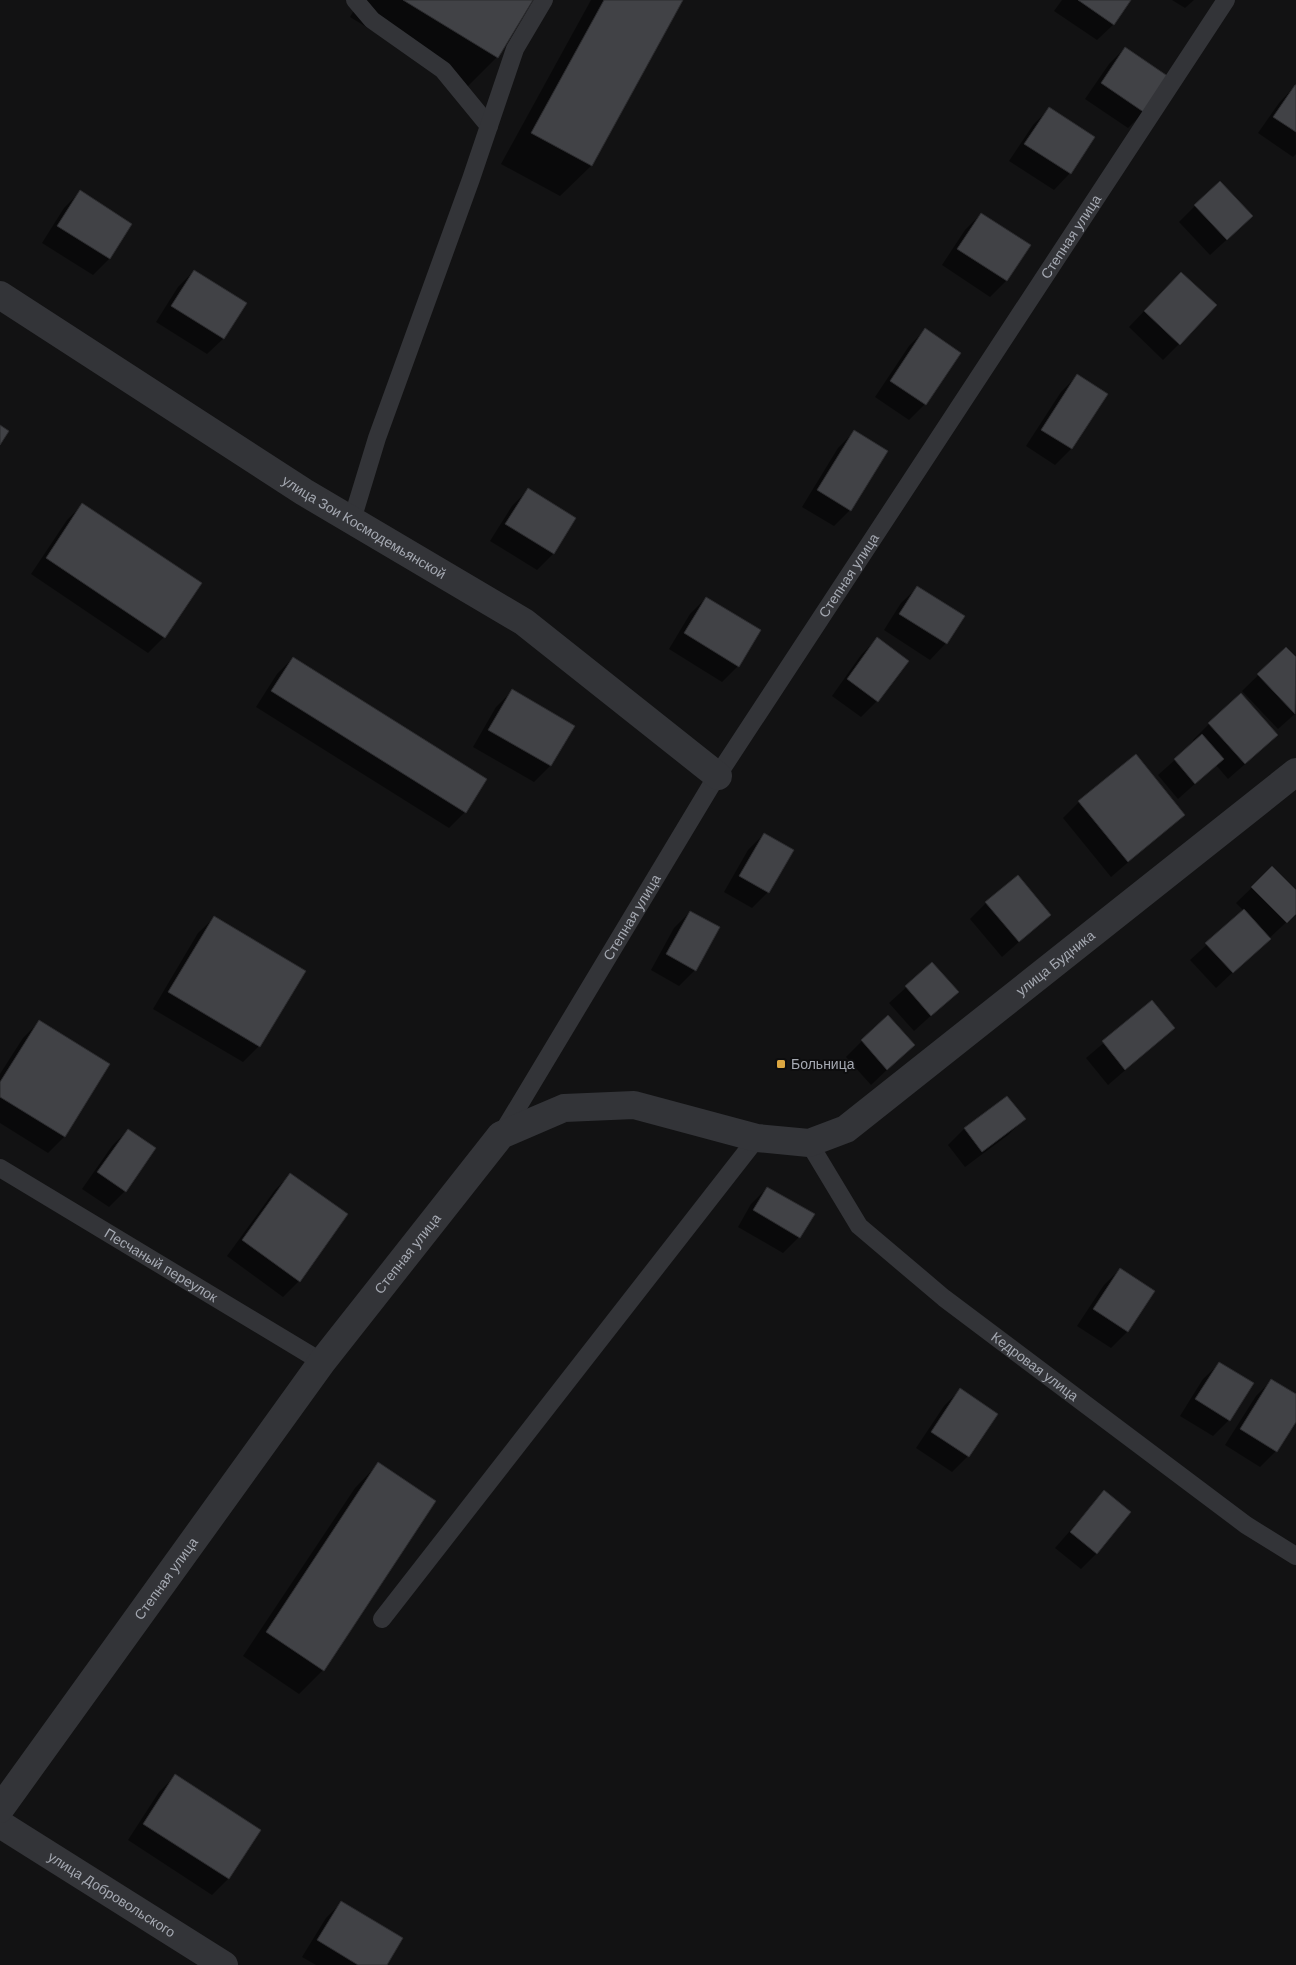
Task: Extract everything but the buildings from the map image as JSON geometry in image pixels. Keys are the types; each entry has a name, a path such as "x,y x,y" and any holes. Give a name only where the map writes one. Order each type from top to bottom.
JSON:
{"street":[{"name":"улица Зои Космодемьянской","path":"0,295 304,492 524,622 718,776"},
{"name":"улица Будника","path":"809,1143 846,1129 1296,772"},
{"path":"501,1135 564,1108 634,1105 757,1138 809,1143"},
{"name":"Степная улица","path":"0,1809 322,1362 501,1135"},
{"name":"улица Добровольского","path":"0,1824 224,1965"}],"lane":[{"path":"355,0 372,20 443,70 489,126"},
{"path":"352,520 377,438 515,49 544,0"},
{"name":"Степная улица","path":"501,1135 718,776 1226,0"},
{"path":"382,1620 757,1138"},
{"name":"Кедровая улица","path":"809,1143 859,1226 866,1232 944,1298 1246,1525 1296,1556"},
{"name":"Песчаный переулок","path":"0,1168 322,1362"}],"place":[{"name":"Больница","path":"781,1064"}]}
